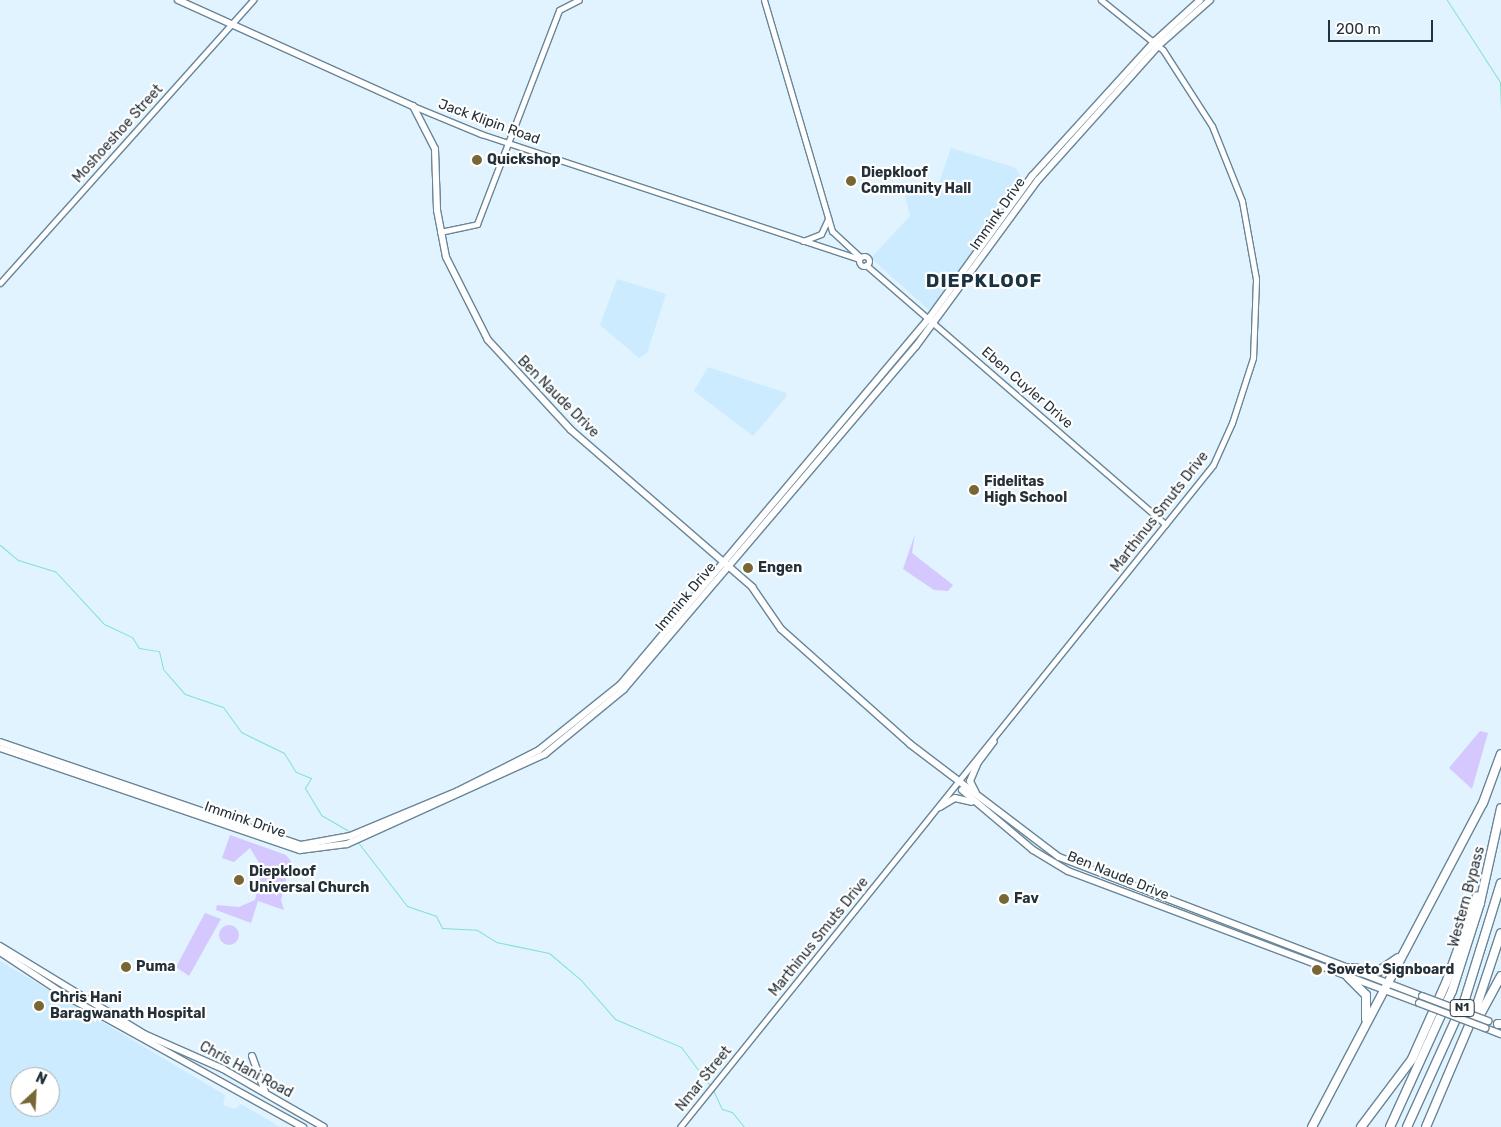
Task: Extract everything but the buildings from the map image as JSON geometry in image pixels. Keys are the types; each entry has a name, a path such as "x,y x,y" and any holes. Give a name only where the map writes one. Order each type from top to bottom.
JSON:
{"highway":[{"path":"1312,1127 1483,802 1501,754"},
{"name":"Western Bypass","path":"1390,1127 1452,991 1487,875 1501,808"},
{"path":"1361,1127 1412,1059 1487,875"},
{"name":"Western Bypass","path":"1408,1127 1465,999 1501,883"},
{"path":"1427,1127 1474,1014 1501,933"},
{"path":"1350,968 1384,970 1408,947"},
{"path":"1427,1127 1501,976"},
{"path":"1348,977 1369,1002 1359,1039"}],"main road":[{"name":"Jack Klipin Road","path":"178,0 413,106"},
{"name":"Immink Drive","path":"0,742 290,844 317,845 371,834 545,754 619,696 932,320 1032,176 1200,0"},
{"name":"Immink Drive","path":"1157,43 1210,0"},
{"name":"Ben Naude Drive","path":"413,106 435,149 440,232 454,278 488,340 531,391 756,592 781,629 957,784 984,805 1072,863 1350,968 1387,987"},
{"name":"Immink Drive","path":"0,748 286,848 328,849 364,831 458,791 556,739 609,696 728,566"},
{"path":"979,760 970,784 984,805"},
{"path":"940,808 957,797 984,805"},
{"name":"Ben Naude Drive","path":"984,805 1033,850 1068,871 1348,977 1387,987"},
{"name":"Chris Hani Road","path":"0,946 150,1037 268,1094 324,1127"},
{"name":"Chris Hani Road","path":"0,952 115,1024 303,1127"},
{"path":"1387,987 1422,996 1500,1025"},
{"path":"1387,987 1419,1003 1501,1034"},
{"path":"94,1004 115,1024"},
{"path":"252,1056 260,1084 268,1094"}],"street":[{"name":"Moshoeshoe Street","path":"0,284 253,0"},
{"path":"440,232 477,224 506,142 559,10 579,0"},
{"path":"764,0 833,233 867,263"},
{"name":"Marthinus Smuts Drive","path":"746,1046 1218,458 1252,365 1256,279 1242,201 1225,157 1209,121 1157,43 1101,0"},
{"name":"Jack Klipin Road","path":"413,106 506,142 802,241"},
{"path":"802,241 821,234 828,219"},
{"path":"802,241 850,257 860,258"},
{"name":"Eben Cuyler Drive","path":"860,258 1166,524"},
{"path":"957,784 979,760 1003,725"},
{"name":"Marthinus Smuts Drive","path":"910,841 940,808 957,784"},
{"name":"Nmar Street","path":"680,1127 746,1046"}],"shaded area":[{"path":"951,148 1016,168 1024,182 931,312 871,258 910,216 902,183 936,192"},
{"path":"617,279 666,294 647,353 639,358 600,325"},
{"path":"708,367 786,393 787,396 753,436 694,391"},
{"path":"915,534 912,553 953,585 948,591 934,590 903,569"},
{"path":"1480,731 1488,733 1472,789 1449,768"},
{"path":"230,835 286,855 291,861 281,900 284,910 258,901 251,923 216,910 217,905 239,907 255,900 260,879 261,866 250,848 234,862 222,858"},
{"path":"205,913 221,919 189,976 176,967"},
{"path":"229,925 236,928 239,935 236,942 229,945 222,942 219,935 222,928"},
{"name":"Chris Hani Baragwanath Hospital","path":"0,961 225,1095 223,1105 235,1109 241,1104 280,1127 0,1127"}],"waterway":[{"path":"1447,0 1500,82 1501,113"},
{"path":"0,545 18,560 55,571 104,624 132,637 139,648 159,651 163,669 185,694 223,707 241,732 284,753 296,772 311,778 305,788 321,815 350,832"},
{"path":"357,841 407,906 436,916 442,928 477,930 496,942 549,953 581,980 615,1019 681,1047 711,1087"},
{"path":"713,1090 722,1109 732,1112 744,1127"}],"place":[{"name":"Quickshop","path":"477,160"},
{"name":"Diepkloof Community Hall","path":"851,181"},
{"name":"Fidelitas High School","path":"974,490"},
{"name":"Engen","path":"748,568"},
{"name":"Diepkloof Universal Church","path":"239,880"},
{"name":"Fav","path":"1004,899"},
{"name":"Puma","path":"126,967"},
{"name":"Soweto Signboard","path":"1317,970"},
{"name":"Chris Hani Baragwanath Hospital","path":"39,1006"}],"district":[{"name":"DIEPKLOOF","path":"984,281"}]}
